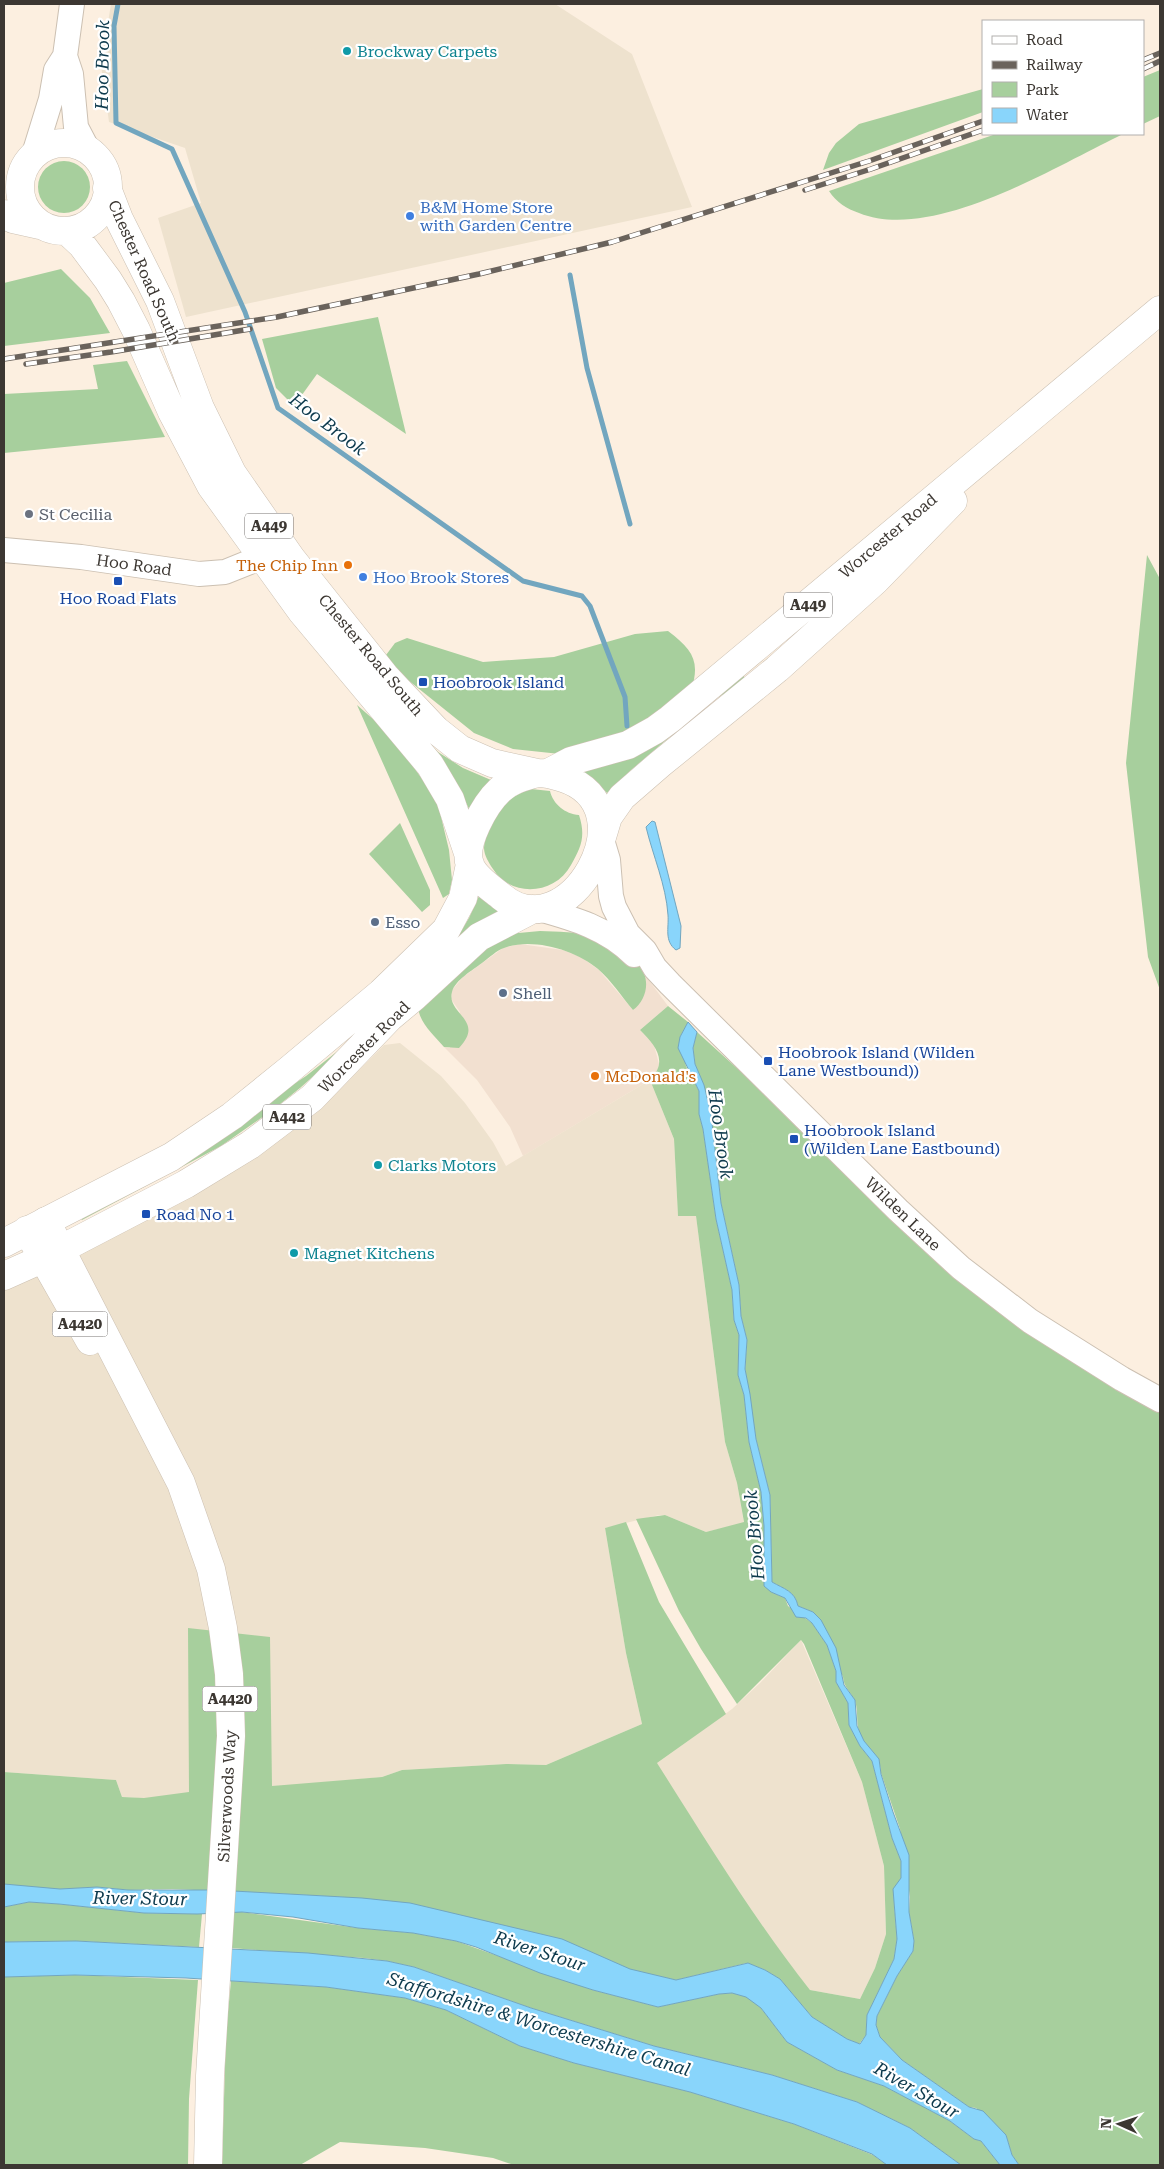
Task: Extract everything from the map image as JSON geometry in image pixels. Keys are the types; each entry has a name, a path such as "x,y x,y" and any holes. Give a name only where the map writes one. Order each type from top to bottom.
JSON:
{"main road":[{"path":"87,148 67,142 58,143 42,148 21,162 21,184 24,204 30,218 49,229 68,231 78,228 95,217 103,205 107,188"},
{"name":"A449","path":"87,148 102,166 107,188"},
{"name":"Chester Road South","path":"107,188 119,219 160,301 200,408 232,473 291,558 384,676 436,730 460,749 492,763 543,773"},
{"path":"4,214 13,219 40,225"},
{"name":"Chester Road South","path":"68,231 82,245 121,301 136,330 172,412 211,486 302,612 434,772 450,799 469,859"},
{"name":"Worcester Road","path":"543,773 571,761 628,745 655,730 686,707 874,547 1160,310"},
{"name":"Worcester Road","path":"602,839 608,817 622,797 667,757 776,669 876,580 1048,403"},
{"path":"543,773 581,785 592,796 600,815 602,839 589,871 576,889 562,901 536,909 504,898 482,880 469,859 472,835 479,820 496,794 507,784 543,773"},
{"name":"Worcester Road","path":"4,1243 171,1157 232,1116 289,1070 381,993 446,930 463,898 469,859"},
{"name":"Worcester Road","path":"4,1276 51,1254 189,1182 250,1145 312,1098 390,1018 479,937 536,909"},
{"name":"Silverwoods Way","path":"36,1225 51,1254 86,1295 181,1483 211,1569 223,1628 231,1712 230,1763 214,2017 208,2165"}],"street":[{"path":"21,162 51,99 56,70 65,56 72,4"},
{"path":"65,56 71,74 76,127 87,148"},
{"name":"Hoo Road","path":"4,550 81,557 199,574 225,572 262,558"},
{"name":"Wilden Lane","path":"602,839 608,860 610,896 614,907 628,934 645,951 655,968"},
{"name":"Wilden Lane","path":"536,909 577,919 601,929 623,944 638,958 655,968 884,1196 962,1268 1030,1321 1122,1379 1160,1400"}],"shaded area":[{"path":"111,4 555,4 632,54 692,207 186,317 158,218 201,203 185,148 109,122 101,65"},
{"path":"520,944 563,950 581,957 599,970 633,1010 646,982 642,971 668,1006 640,1030 654,1045 659,1064 657,1073 650,1080 523,1156 510,1127 477,1080 444,1047 450,1048 460,1012 451,999 452,990 463,977 503,948"},
{"path":"400,1043 441,1076 465,1103 493,1142 506,1166 650,1080 674,1139 678,1216 696,1216 725,1442 737,1483 744,1523 706,1532 665,1515 659,1515 605,1528 626,1653 642,1724 546,1765 506,1764 402,1770 382,1777 276,1787 259,1785 155,1799 122,1797 116,1780 4,1772 4,1276 271,1129 322,1108 384,1045"},
{"path":"801,1640 862,1782 884,1866 886,1934 875,1968 860,1999 810,1990 778,1950 653,1766 732,1709"}],"green space":[{"path":"1160,70 1160,116 1144,124 1144,77"},
{"path":"982,89 982,112 823,170 829,153 836,143 859,124"},
{"path":"993,135 1121,135 994,197 957,210 922,218 889,220 859,213 842,205 829,191"},
{"path":"59,161 69,161 78,165 86,173 90,187 86,201 78,209 69,213 59,213 50,209 42,201 38,192 38,182 42,173 50,165"},
{"path":"61,269 90,298 110,333 4,346 4,283"},
{"path":"378,317 406,434 317,374 294,406 276,388 262,339"},
{"path":"127,361 165,437 4,453 4,394 98,389 93,365"},
{"path":"1147,555 1160,579 1160,990 1148,957 1126,763"},
{"path":"668,631 683,644 692,656 695,671 691,690 613,741 560,754 513,749 474,733 393,668 386,655 395,643 407,638 483,662 554,657 635,634"},
{"path":"741,673 748,681 713,700 607,793 591,778 579,772"},
{"path":"357,705 390,734 437,800 449,850 452,880 449,894 443,898"},
{"path":"399,712 438,752 463,768 491,780 469,809 459,788"},
{"path":"531,789 550,791 560,808 569,813 579,815 582,830 580,847 564,875 544,887 533,889 511,885 501,878 488,862 484,848 494,820 501,809 514,797"},
{"path":"400,823 430,890 430,905 422,912 369,854"},
{"path":"479,896 502,909 300,1088 274,1109 221,1146 82,1220 78,1213 268,1101 306,1076 339,1050 455,941 469,918"},
{"path":"540,931 588,935 604,942 628,957 642,969 645,975 646,988 638,1006 633,1010 603,973 578,956 553,947 527,944 515,945 496,952 457,983 452,992 452,1000 467,1024 468,1031 466,1038 459,1048 444,1047 424,1023 418,1006 484,946 507,934"},
{"path":"668,1006 688,1022 680,1037 686,1066 699,1091 699,1114 703,1129 716,1219 732,1290 734,1320 739,1335 738,1375 744,1395 749,1442 761,1492 764,1526 764,1572 771,1592 785,1598 788,1606 812,1623 827,1645 836,1671 836,1682 848,1703 849,1725 860,1746 872,1761 892,1838 901,1861 901,1878 894,1902 897,1939 894,1959 867,2015 866,2035 859,2044 845,2038 812,2017 780,1979 765,1970 747,1963 676,1980 286,1894 172,1889 128,1890 97,1887 4,1894 4,1772 116,1780 122,1797 144,1798 189,1792 188,1628 270,1637 272,1786 382,1777 402,1770 506,1764 546,1765 642,1724 626,1653 605,1528 626,1522 659,1602 726,1714 657,1763 749,1907 810,1990 860,1999 875,1968 886,1934 884,1866 862,1782 804,1644 801,1640 737,1704 679,1611 636,1519 665,1515 706,1532 744,1522 737,1483 725,1442 696,1216 678,1216 674,1139 650,1080 659,1066 658,1054 651,1041 640,1030"},
{"path":"697,1032 1013,1319 1073,1362 1160,1411 1160,2165 1019,2165 1012,2155 1006,2135 976,2108 969,2107 902,2060 880,2037 876,2025 877,2016 897,1976 913,1951 914,1941 900,1829 881,1773 879,1761 859,1732 855,1701 845,1684 813,1612 798,1606 792,1594 772,1582 770,1495 756,1439 745,1369 747,1340 741,1316 739,1285 721,1203 711,1114 704,1086 695,1064 693,1048"},
{"path":"29,1902 144,1913 202,1914 199,1947 76,1941 4,1942 4,1907"},
{"path":"234,1912 413,1933 456,1941 593,1990 658,2007 719,1994 732,1993 747,1997 761,2008 787,2042 837,2070 884,2086 950,2121 974,2139 981,2141 1000,2165 961,2165 910,2128 857,2102 772,2075 654,2046 531,2008 414,1967 364,1958 231,1948"},
{"path":"75,1975 198,1980 189,2099 188,2165 4,2165 4,1977"},
{"path":"231,1981 326,1987 405,1998 446,2010 520,2046 574,2063 690,2092 794,2124 873,2155 887,2165 514,2165 493,2158 425,2148 340,2142 300,2165 222,2165 226,2033"}],"water":[{"path":"652,821 655,822 681,926 680,948 676,950 668,938 668,915 665,893 646,827"},
{"name":"River Stour","path":"688,1022 697,1032 693,1048 695,1064 704,1085 711,1114 721,1203 739,1285 741,1316 747,1340 745,1369 756,1439 770,1495 772,1582 792,1594 798,1606 813,1612 821,1620 836,1648 844,1685 855,1700 857,1726 864,1741 879,1759 881,1774 909,1855 909,1912 914,1941 913,1951 897,1976 877,2016 876,2025 880,2037 902,2060 969,2107 983,2111 1006,2135 1012,2155 1019,2165 1000,2165 981,2141 974,2139 950,2121 884,2086 837,2070 787,2042 761,2008 746,1997 732,1993 658,2007 593,1990 540,1973 476,1947 456,1941 413,1933 358,1928 293,1917 242,1912 197,1914 144,1913 29,1902 4,1907 4,1884 60,1889 97,1887 128,1890 215,1890 362,1898 410,1903 562,1939 630,1969 676,1980 748,1963 780,1979 812,2017 847,2039 860,2044 866,2035 867,2015 894,1959 897,1939 893,1889 901,1878 901,1861 892,1838 872,1761 860,1746 849,1725 848,1703 836,1682 836,1671 827,1645 812,1623 806,1618 796,1617 785,1598 771,1592 764,1586 764,1526 761,1492 749,1442 744,1395 738,1375 739,1335 734,1320 732,1290 716,1219 703,1129 699,1114 699,1091 678,1048 680,1037"},
{"name":"Staffordshire & Worcestershire Canal","path":"76,1941 308,1953 387,1961 414,1967 531,2008 654,2046 772,2075 857,2102 910,2128 961,2165 887,2165 872,2154 794,2124 690,2092 574,2063 520,2046 446,2010 405,1998 326,1987 186,1978 75,1975 4,1977 4,1942"}],"waterway":[{"name":"Hoo Brook","path":"118,4 114,26 116,123 172,149 245,312 278,408 523,581 582,596 590,606 625,697 627,726"},
{"path":"570,275 587,368 630,524"}],"railway":[{"path":"1144,60 1160,53"},
{"path":"1144,69 1160,61"},
{"path":"4,359 277,317 479,274 612,242 869,161 982,121"},
{"path":"805,190 982,130"},
{"path":"26,364 250,329"}],"place":[{"name":"Brockway Carpets","path":"347,51"},
{"name":"B&M Home Store with Garden Centre","path":"410,216"},
{"name":"St Cecilia","path":"29,514"},
{"name":"The Chip Inn","path":"348,565"},
{"name":"Hoo Brook Stores","path":"363,577"},
{"name":"Hoo Road Flats","path":"118,581"},
{"name":"Hoobrook Island","path":"423,682"},
{"name":"Esso","path":"375,922"},
{"name":"Shell","path":"503,993"},
{"name":"Hoobrook Island (Wilden Lane Westbound))","path":"768,1061"},
{"name":"McDonald's","path":"595,1076"},
{"name":"Hoobrook Island (Wilden Lane Eastbound)","path":"794,1139"},
{"name":"Clarks Motors","path":"378,1165"},
{"name":"Road No 1","path":"146,1214"},
{"name":"Magnet Kitchens","path":"294,1253"}]}
